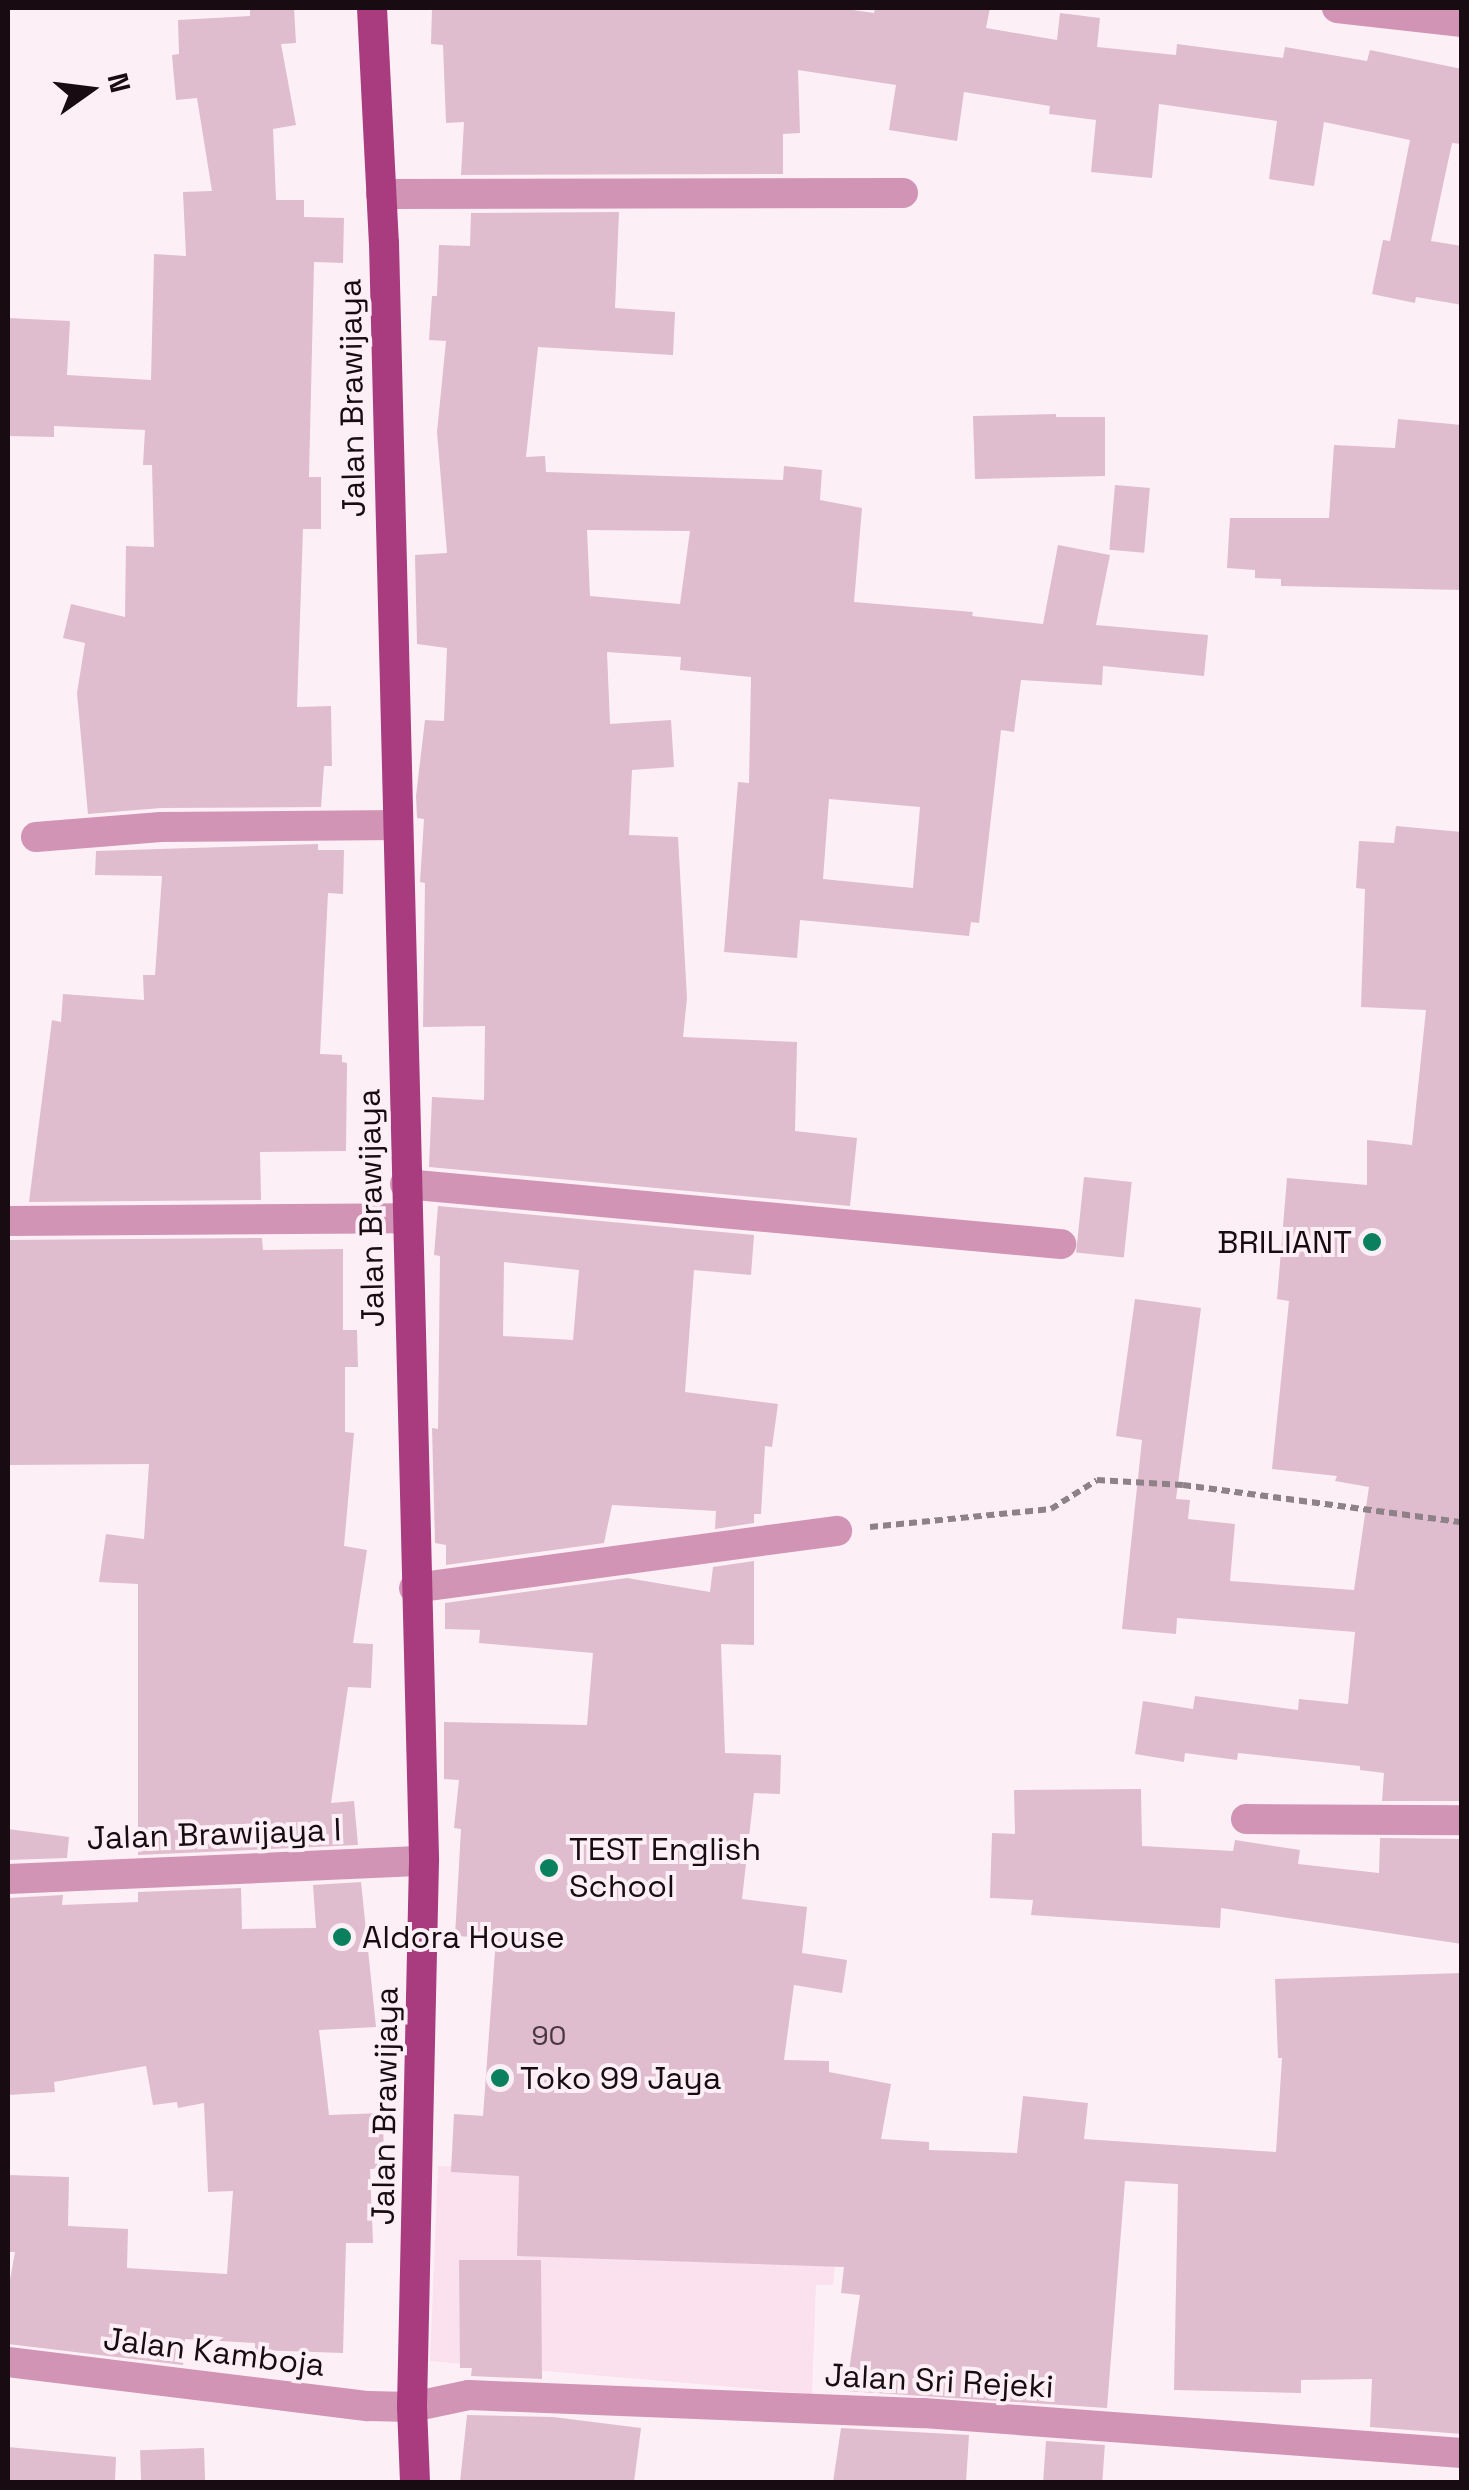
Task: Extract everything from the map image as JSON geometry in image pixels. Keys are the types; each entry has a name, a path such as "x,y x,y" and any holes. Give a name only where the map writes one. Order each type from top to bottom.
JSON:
{"main road":[{"name":"Jalan Brawijaya","path":"372,8 381,194 424,1861 412,2407 416,2482"}],"street":[{"path":"1337,8 1462,22"},
{"path":"381,194 903,193"},
{"path":"36,838 161,826 398,825"},
{"path":"405,1184 1061,1244"},
{"path":"8,1222 406,1218"},
{"path":"414,1588 837,1531"},
{"path":"1246,1820 1462,1820"},
{"name":"Jalan Brawijaya I","path":"8,1880 424,1861"},
{"name":"Jalan Kamboja","path":"8,2362 368,2406 412,2407"},
{"name":"Jalan Sri Rejeki","path":"412,2407 469,2395 924,2413 1462,2453"}],"path":[{"path":"837,1531 1051,1510 1097,1480 1183,1485 1462,1522"}],"shaded area":[{"path":"438,2166 843,2182 833,2285 816,2285 812,2394 430,2361"}],"building":[{"path":"250,8 294,8 296,43 281,44 296,125 273,129 276,200 304,200 304,217 344,218 343,263 314,262 309,477 321,477 321,529 303,529 297,707 331,706 332,766 324,766 321,807 161,808 88,814 77,693 85,643 63,638 71,604 125,617 126,546 154,547 152,465 143,465 145,430 54,426 54,437 8,436 8,318 70,321 67,375 151,380 154,254 186,256 183,192 212,191 197,98 176,100 172,55 179,54 178,20 250,16"},
{"path":"432,8 839,8 874,13 875,8 990,8 986,28 1057,40 1060,13 1100,18 1097,47 1176,55 1177,44 1283,58 1285,47 1367,61 1370,50 1462,69 1462,144 1452,143 1431,241 1462,246 1462,305 1416,297 1415,303 1372,294 1383,240 1390,241 1410,140 1324,122 1314,186 1269,179 1277,121 1159,104 1152,178 1091,172 1096,120 1049,114 1050,106 964,92 957,141 889,130 896,85 798,70 800,133 783,134 783,174 461,175 464,122 446,123 443,45 431,44"},
{"path":"619,212 615,308 675,312 673,355 538,347 526,457 545,456 546,472 783,480 784,466 822,470 820,500 862,508 854,602 973,612 972,616 1043,624 1058,545 1110,555 1096,625 1208,635 1204,676 1103,666 1102,685 1021,680 1014,732 1001,730 979,923 971,922 969,936 800,920 797,958 724,952 738,782 749,783 751,677 680,670 681,657 607,652 610,724 671,720 674,767 632,770 629,835 678,837 687,998 683,1037 797,1042 795,1131 857,1138 850,1206 429,1167 432,1097 484,1100 485,1026 423,1027 425,883 420,882 424,819 417,818 416,796 425,720 444,721 447,648 417,644 415,555 447,553 437,432 446,341 429,340 432,296 437,296 439,245 470,246 471,213","holes":["587,530 690,531 680,604 590,596","829,799 920,807 913,888 823,879"]},
{"path":"973,416 1105,417 1105,476 975,479"},
{"path":"1398,419 1462,425 1462,590 1281,586 1281,579 1255,578 1255,570 1227,568 1230,518 1329,518 1334,445 1395,448"},
{"path":"1115,485 1150,488 1144,553 1109,550"},
{"path":"1396,826 1462,832 1462,1801 1382,1801 1384,1773 1360,1770 1360,1766 1238,1753 1237,1760 1185,1753 1184,1762 1135,1754 1143,1701 1193,1709 1195,1696 1298,1710 1299,1699 1348,1704 1355,1632 1177,1618 1176,1634 1122,1629 1142,1440 1116,1436 1135,1299 1201,1308 1176,1499 1190,1500 1188,1519 1235,1524 1230,1581 1354,1590 1369,1487 1335,1481 1337,1476 1272,1469 1289,1301 1277,1299 1287,1178 1367,1185 1367,1140 1412,1145 1426,1010 1361,1007 1365,889 1356,888 1359,841 1394,843"},
{"path":"318,844 318,850 344,850 343,894 328,893 320,1054 342,1055 342,1062 347,1063 346,1151 260,1152 261,1200 29,1202 52,1020 61,1022 63,994 144,1000 143,975 155,975 162,876 95,875 96,851"},
{"path":"1084,1177 1132,1182 1124,1258 1076,1253"},
{"path":"438,1206 754,1235 751,1275 694,1270 685,1392 778,1404 772,1447 765,1446 761,1514 754,1514 754,1523 715,1529 716,1511 612,1505 604,1543 446,1565 446,1545 435,1543 432,1428 438,1429 440,1256 434,1255","holes":["504,1262 579,1270 573,1340 503,1336"]},
{"path":"262,1238 263,1250 343,1249 343,1330 357,1330 358,1367 345,1367 345,1432 354,1433 344,1546 367,1550 353,1643 373,1644 371,1688 348,1687 331,1803 354,1801 358,1845 138,1855 138,1584 99,1582 106,1534 144,1539 149,1464 8,1465 8,1240"},
{"path":"754,1561 754,1645 721,1644 725,1753 781,1755 780,1794 754,1793 742,1899 807,1907 802,1953 847,1960 842,1993 794,1985 784,2060 829,2061 829,2072 891,2084 881,2139 929,2142 929,2150 1017,2153 1023,2096 1088,2103 1084,2139 1276,2152 1282,2058 1278,2058 1275,1979 1462,1973 1462,2434 1370,2427 1372,2379 1301,2380 1301,2393 1174,2390 1178,2184 1125,2181 1107,2408 846,2391 860,2295 841,2293 844,2267 517,2256 519,2176 451,2172 454,2114 483,2116 496,1938 455,1936 461,1829 454,1828 459,1780 444,1779 444,1722 587,1725 593,1653 479,1643 480,1630 445,1629 445,1603 627,1578 710,1592 713,1567"},
{"path":"1141,1789 1142,1846 1233,1851 1235,1840 1300,1850 1298,1864 1379,1873 1380,1838 1462,1839 1462,1944 1221,1908 1220,1928 1031,1915 1033,1900 990,1898 992,1833 1015,1834 1014,1790"},
{"path":"8,1829 69,1837 67,1858 8,1860"},
{"path":"361,1882 376,2027 319,2030 329,2115 383,2113 384,2168 370,2169 373,2243 346,2243 343,2353 255,2350 255,2343 185,2339 183,2365 8,2344 8,2291 15,2252 8,2252 8,2175 69,2177 68,2226 128,2229 127,2268 227,2274 233,2191 208,2192 204,2103 178,2108 177,2102 153,2105 146,2066 54,2082 55,2092 8,2095 8,1898 63,1895 62,1905 138,1902 138,1892 241,1888 242,1929 316,1928 313,1885"},
{"path":"459,2260 541,2260 542,2379 471,2376 472,2368 460,2368"},
{"path":"467,2415 553,2417 641,2428 634,2482 460,2482"},
{"path":"841,2428 969,2435 966,2482 833,2482"},
{"path":"1046,2441 1105,2445 1102,2482 1043,2482"},
{"path":"8,2447 116,2457 115,2482 8,2482"},
{"path":"204,2448 205,2482 141,2482 140,2450"}],"place":[{"name":"BRILIANT","path":"1372,1242"},
{"name":"TEST English School","path":"549,1868"},
{"name":"Aldora House","path":"342,1937"},
{"name":"Toko 99 Jaya","path":"500,2078"}]}
